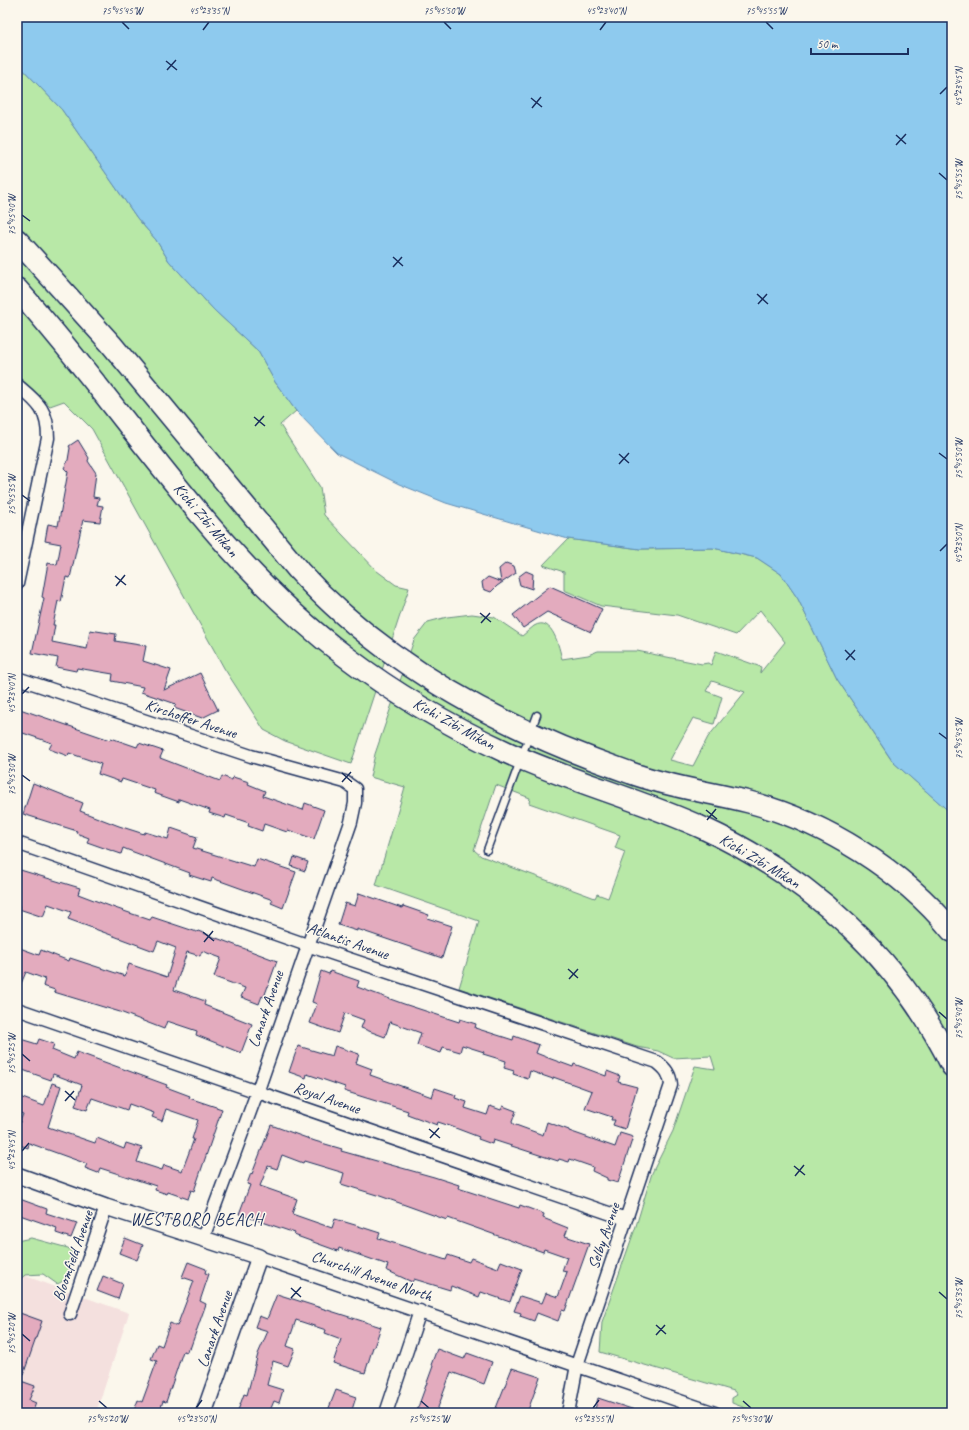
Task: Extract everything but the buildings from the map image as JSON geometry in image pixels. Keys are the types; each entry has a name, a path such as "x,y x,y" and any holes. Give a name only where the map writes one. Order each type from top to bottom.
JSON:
{"highway":[{"name":"Kichi Zībī Mīkan","path":"17,240 121,356 300,571 331,605 390,653 468,703 534,724 631,773 671,785 750,802 800,820 849,845 882,867 926,903 952,931"},
{"name":"Kichi Zībī Mīkan","path":"17,289 77,358 198,513 239,560 298,617 344,655 379,680 400,694 472,735 520,758 704,828 743,848 797,881 849,924 884,961 922,1012 952,1066"}],"street":[{"path":"17,385 32,398 46,416 48,438 17,584"},
{"name":"Kirchoffer Avenue","path":"17,678 251,756 345,782 355,789"},
{"name":"Lanark Avenue","path":"203,1238 258,1090 307,944 351,822 355,803 355,789"},
{"name":"Atlantis Avenue","path":"17,843 307,944 657,1062 667,1071"},
{"name":"Royal Avenue","path":"17,1009 258,1090 626,1219"},
{"name":"Selby Avenue","path":"568,1413 577,1365 671,1085 670,1076 667,1071"},
{"name":"Churchill Avenue North","path":"17,1175 106,1207 420,1311 715,1413"},
{"name":"Bloomfield Avenue","path":"70,1314 106,1207"},
{"name":"Lanark Avenue","path":"204,1413 259,1258"},
{"path":"386,1413 420,1311"}],"lane":[{"path":"487,850 520,758 534,724"}],"shaded area":[{"path":"17,1273 129,1313 96,1413 17,1413"}],"green space":[{"path":"17,63 62,110 137,218 156,240 169,261 214,310 258,351 275,382 296,411 280,425 320,487 324,515 377,571 396,585 409,588 351,764 285,741 264,730 224,668 92,429 64,401 50,406 17,378"},
{"path":"568,539 640,549 713,548 757,558 781,574 798,599 837,679 892,761 952,814 952,1413 758,1413 732,1403 732,1398 737,1395 734,1391 600,1352 602,1322 636,1226 652,1173 673,1131 695,1066 715,1069 711,1056 673,1058 658,1051 637,1047 459,988 479,921 376,885 405,787 370,777 375,754 414,640 428,622 447,617 472,614 494,617 522,636 534,626 541,624 546,625 554,634 562,659 588,655 598,651 637,651 702,664 708,663 711,665 716,651 761,667 760,673 785,642 760,610 736,635 677,615 601,606 564,590 564,572 543,565","holes":["712,681 745,692 708,737 693,766 670,760 693,718 714,724 722,697 706,691","496,785 530,798 529,803 620,835 615,848 625,852 608,898 597,894 595,898 481,856 474,850"]},
{"path":"31,1238 68,1248 71,1251 69,1270 65,1279 57,1284 43,1274 25,1275 18,1281 17,1288 17,1241"}],"water":[{"path":"17,17 952,17 952,814 893,762 837,679 798,599 781,574 757,558 713,548 640,549 568,539 446,503 399,484 337,453 296,411 275,382 258,351 214,310 169,261 156,240 137,218 62,110 17,63"}],"district":[{"name":"WESTBORO BEACH","path":"197,1219"}]}
